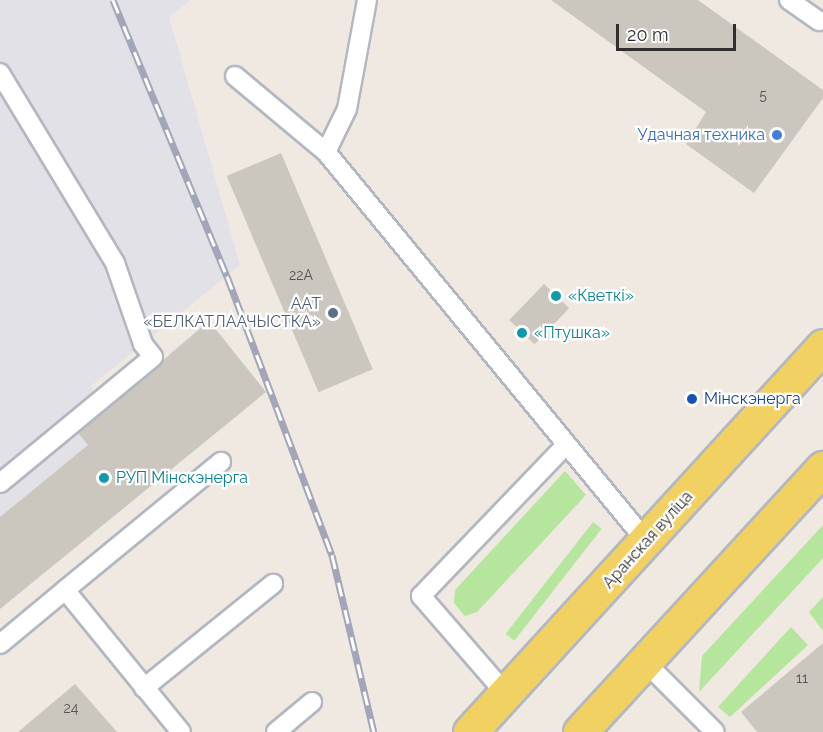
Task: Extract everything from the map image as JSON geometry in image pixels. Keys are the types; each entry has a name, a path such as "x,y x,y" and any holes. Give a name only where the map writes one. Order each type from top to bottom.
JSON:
{"main road":[{"name":"Аранская вуліца","path":"471,732 647,542 823,346"},
{"path":"580,732 823,468"}],"lane":[{"path":"326,152 347,109 367,0"},
{"path":"789,0 819,21"},
{"path":"0,73 115,263 142,344 153,357 0,483"},
{"path":"235,76 326,152 490,347 565,446 647,542"},
{"path":"506,694 421,597 565,446"},
{"path":"0,644 221,462"},
{"path":"144,688 273,584"},
{"path":"65,590 181,732"},
{"path":"644,661 715,732"},
{"path":"276,732 312,702"}],"shaded area":[{"path":"0,0 191,0 169,17 240,265 91,386 108,407 150,372 192,383 168,354 209,321 266,392 0,609"}],"green space":[{"path":"565,471 586,495 477,612 465,616 454,603 455,590"},
{"path":"593,522 602,529 514,641 506,634"},
{"path":"823,525 823,558 699,692 702,656"},
{"path":"823,597 823,631 809,612"},
{"path":"791,627 808,645 730,717 718,707"}],"building":[{"path":"551,0 698,0 823,90 823,98 754,193 686,144 706,112"},
{"path":"281,153 373,369 319,392 227,176"},
{"path":"544,284 569,308 534,344 509,320"},
{"name":"РУП Мінскэнерга","path":"209,321 266,392 0,609 0,517 88,445 78,433"},
{"path":"823,643 823,732 757,732 741,712"},
{"path":"75,684 117,732 18,732"}],"railway":[{"path":"113,0 227,276 332,555 374,732"}],"place":[{"name":"Удачная техника","path":"777,135"},
{"name":"«Кветкі»","path":"556,296"},
{"name":"ААТ «БЕЛКАТЛААЧЫСТКА»","path":"333,313"},
{"name":"«Птушка»","path":"522,333"},
{"name":"Мінскэнерга","path":"692,399"},
{"name":"РУП Мінскэнерга","path":"104,478"}]}
